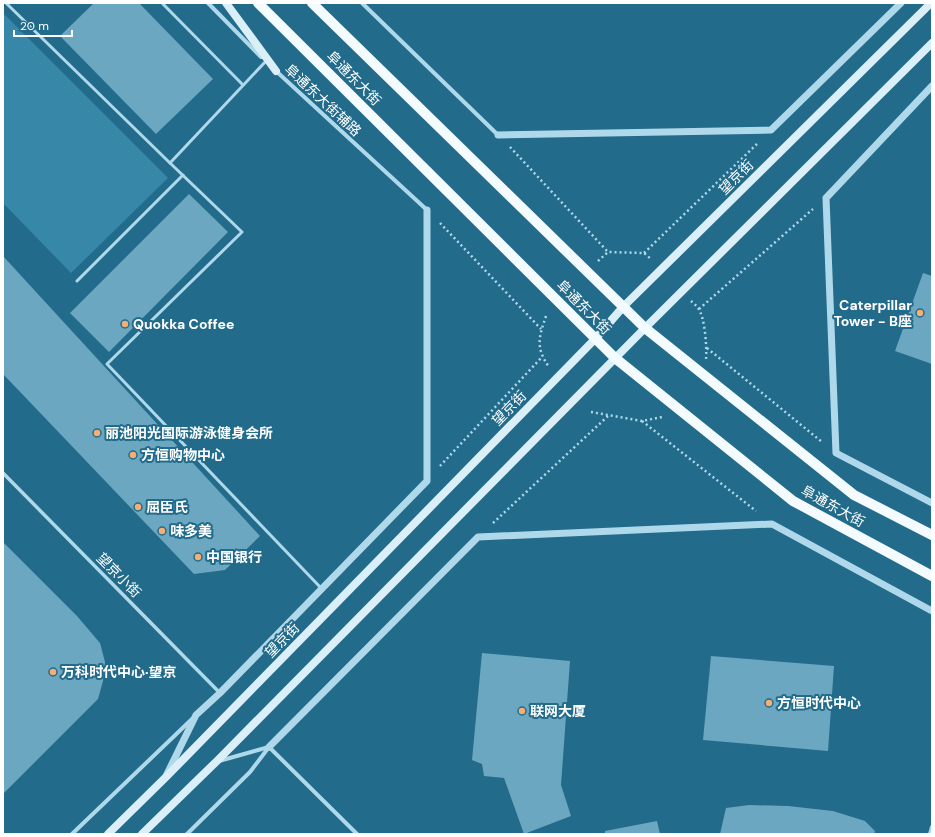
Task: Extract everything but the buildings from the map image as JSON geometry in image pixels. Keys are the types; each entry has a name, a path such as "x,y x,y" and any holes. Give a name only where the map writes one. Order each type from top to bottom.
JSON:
{"main road":[{"path":"226,3 276,71"},
{"name":"阜通东大街","path":"258,3 615,358 793,500 932,576"},
{"name":"阜通东大街","path":"312,3 645,328 854,495 932,535"},
{"name":"望京街","path":"108,834 166,777 596,338 623,307 931,3"},
{"path":"142,834 217,762 615,358 932,43"}],"street":[{"name":"阜通东大街辅路","path":"208,3 276,71 427,210"},
{"path":"362,3 498,134 771,130 901,3"},
{"path":"932,86 826,198 836,453 932,503"},
{"path":"72,834 220,692 427,481 427,210"},
{"name":"望京小街","path":"3,473 220,692"},
{"path":"187,834 250,772 269,747 478,537 772,524 932,611"},
{"path":"166,777 196,715"},
{"path":"217,762 269,747"},
{"path":"269,747 357,834"},
{"path":"930,834 932,827"}],"lane":[{"path":"6,3 242,232 107,364 322,588"},
{"path":"162,3 243,85"},
{"path":"170,163 266,61"},
{"path":"77,282 183,175"}],"path":[{"path":"644,253 771,130"},
{"path":"498,134 608,252"},
{"path":"699,309 826,198"},
{"path":"427,210 541,329"},
{"path":"595,264 608,252 644,253 652,260"},
{"path":"691,301 699,309 705,330 707,348 705,363"},
{"path":"546,316 541,329 539,344 542,357 549,367"},
{"path":"707,348 836,453"},
{"path":"427,481 542,357"},
{"path":"591,412 642,421 662,417"},
{"path":"478,537 608,416"},
{"path":"642,421 772,524"}],"shaded area":[{"path":"3,13 168,178 71,273 3,203"}],"place":[{"name":"Caterpillar Tower - B座","path":"920,313"},
{"name":"Quokka Coffee","path":"125,324"},
{"name":"丽池阳光国际游泳健身会所","path":"97,433"},
{"name":"方恒购物中心","path":"133,455"},
{"name":"屈臣氏","path":"138,507"},
{"name":"味多美","path":"162,531"},
{"name":"中国银行","path":"198,557"},
{"name":"万科时代中心·望京","path":"53,672"},
{"name":"方恒时代中心","path":"769,703"},
{"name":"联网大厦","path":"522,711"}]}
